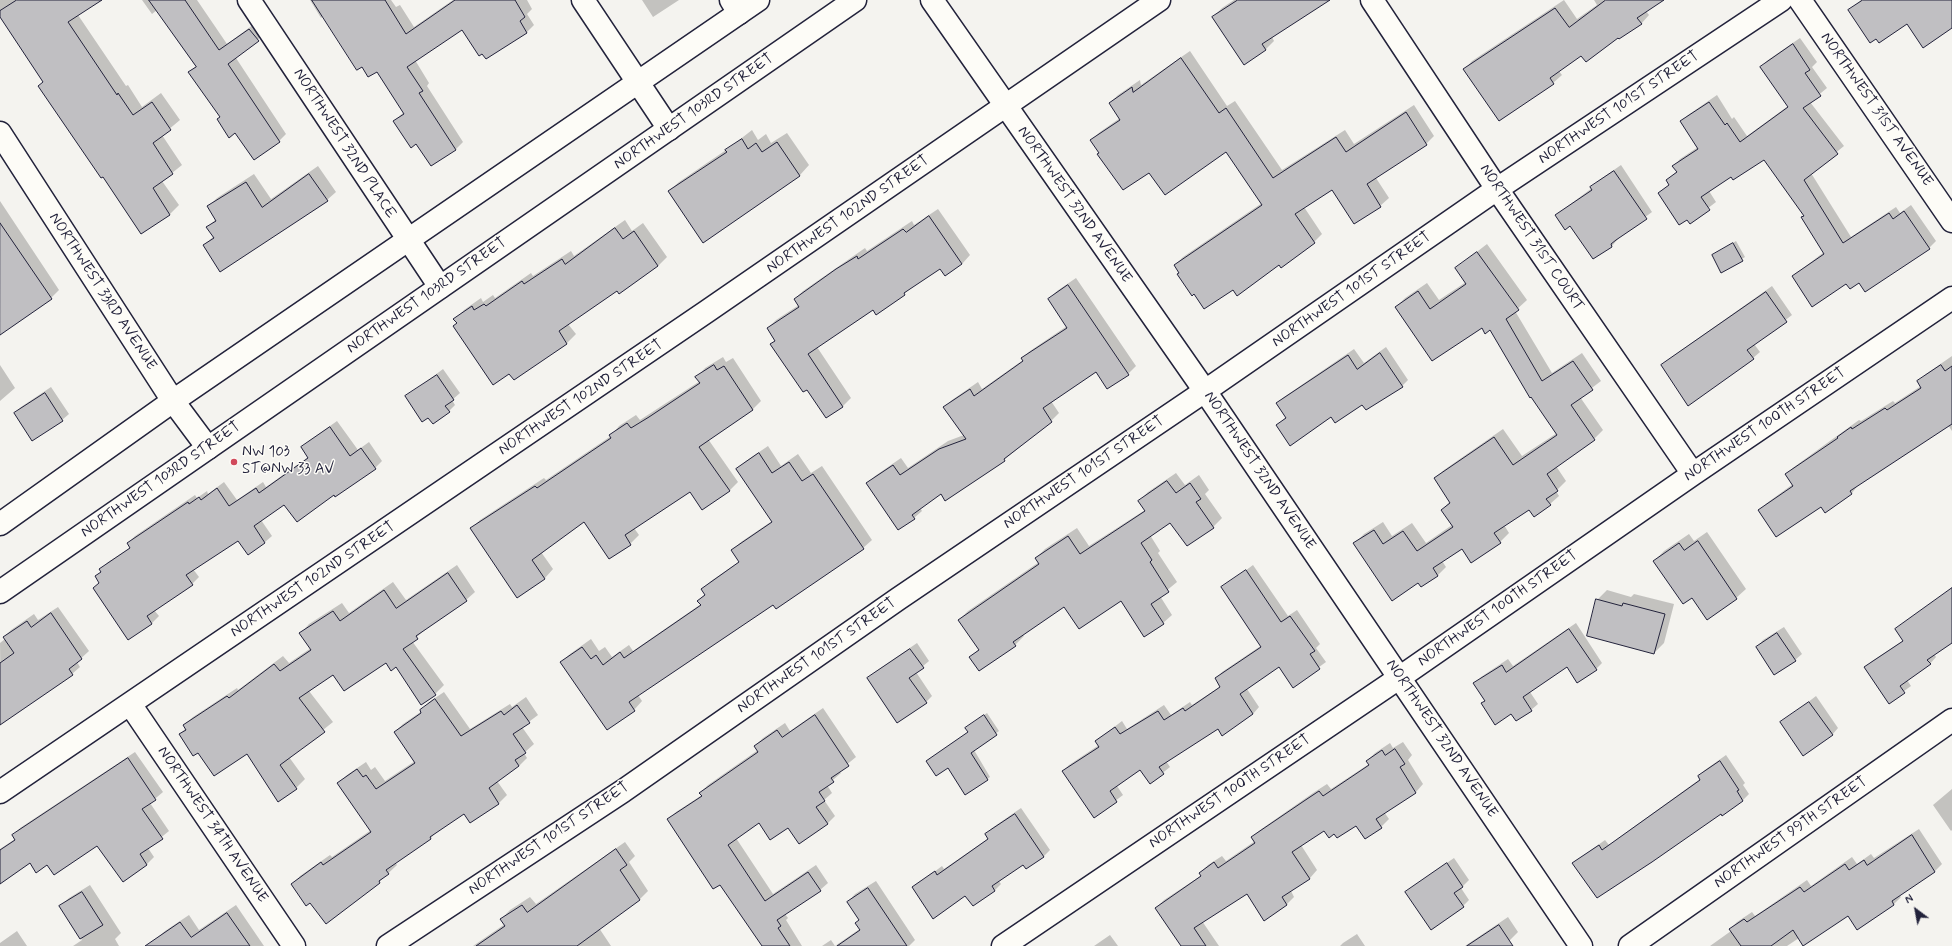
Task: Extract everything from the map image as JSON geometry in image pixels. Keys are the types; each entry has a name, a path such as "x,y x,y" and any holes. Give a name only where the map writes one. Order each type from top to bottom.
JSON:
{"street":[{"name":"NORTHWEST 32ND PLACE","path":"249,0 440,287"},
{"path":"583,0 669,129"},
{"path":"0,524 174,401 638,83 735,6 758,0"},
{"name":"NORTHWEST 103RD STREET","path":"0,592 855,0"},
{"name":"NORTHWEST 32ND AVENUE","path":"932,0 1206,391 1581,946"},
{"name":"NORTHWEST 102ND STREET","path":"0,792 1159,0"},
{"name":"NORTHWEST 31ST COURT","path":"1372,0 1497,189 1693,474"},
{"name":"NORTHWEST 101ST STREET","path":"388,946 623,791 898,599 1206,391 1497,189 1781,0"},
{"name":"NORTHWEST 31ST AVENUE","path":"1800,0 1952,221"},
{"name":"NORTHWEST 33RD AVENUE","path":"0,133 174,401 208,448"},
{"name":"NORTHWEST 100TH STREET","path":"1003,946 1400,678 1693,474 1952,298"},
{"name":"NORTHWEST 34TH AVENUE","path":"130,704 294,946"},
{"name":"NORTHWEST 99TH STREET","path":"1630,946 1952,720"}],"building":[{"path":"17,0 102,0 68,22 117,95 118,93 133,115 152,102 171,130 153,143 173,174 153,188 170,215 141,234 103,177 101,178 38,86 43,82 0,17 0,11"},
{"path":"149,0 185,0 219,50 249,29 259,41 228,64 280,142 254,160 235,133 229,138 217,119 220,117 188,72 196,67"},
{"path":"312,0 385,0 406,34 455,0 515,0 525,17 520,21 527,33 486,59 482,54 479,56 462,30 407,67 423,91 419,93 456,150 431,166 416,144 411,148 393,121 404,114 377,72 368,77 362,67 357,70"},
{"path":"1238,0 1330,0 1262,44 1266,50 1244,65 1212,17"},
{"path":"1606,0 1664,0 1637,18 1642,24 1619,39 1618,38 1586,62 1581,56 1550,78 1554,84 1499,121 1463,69 1555,8 1569,27"},
{"path":"1863,0 1952,0 1952,28 1923,48 1907,24 1879,43 1876,39 1870,43 1848,10"},
{"path":"1793,44 1810,70 1805,73 1821,96 1803,108 1838,154 1804,180 1843,243 1889,213 1893,219 1904,211 1930,249 1865,292 1859,283 1850,289 1846,284 1812,307 1792,276 1824,254 1801,217 1804,216 1764,160 1733,180 1731,177 1701,197 1710,210 1690,224 1687,220 1679,225 1658,193 1669,185 1666,180 1677,172 1672,166 1698,149 1680,121 1709,102 1725,125 1727,123 1740,142 1788,107 1760,67"},
{"path":"1181,58 1219,113 1226,108 1273,178 1336,137 1346,152 1406,112 1427,145 1367,184 1381,207 1354,224 1332,190 1295,214 1315,243 1281,268 1279,265 1237,296 1233,290 1204,309 1194,294 1192,296 1177,274 1179,273 1174,265 1262,205 1226,152 1165,195 1149,173 1123,190 1097,154 1099,153 1090,140 1120,120 1109,103 1132,87 1133,92"},
{"path":"742,139 748,149 756,143 762,152 777,142 800,176 703,243 668,191 727,152 725,150"},
{"path":"1614,171 1647,219 1611,244 1612,247 1593,259 1570,226 1565,230 1555,215 1592,190 1590,187"},
{"path":"309,174 328,201 220,272 203,245 214,238 206,227 216,221 207,206 246,182 262,207"},
{"path":"929,216 962,264 945,276 940,269 904,293 905,295 876,315 873,310 808,354 843,407 826,418 807,390 803,392 770,344 775,341 767,328 799,307 794,299 836,269 857,256 858,259 903,229 906,232"},
{"path":"0,223 52,299 0,335"},
{"path":"615,228 623,239 634,231 658,266 619,294 617,291 559,331 567,344 514,380 509,374 493,385 453,326 457,323 453,319 472,306 474,310 484,304 486,306 522,281 524,284 562,259 565,264"},
{"path":"1733,243 1743,261 1721,273 1712,255"},
{"path":"1477,252 1519,310 1506,319 1542,381 1573,361 1593,390 1571,405 1595,440 1547,474 1558,491 1546,499 1551,505 1534,517 1529,510 1494,533 1501,543 1471,563 1462,549 1433,568 1438,576 1421,587 1418,583 1392,601 1353,543 1374,530 1383,544 1403,531 1417,551 1453,527 1441,510 1450,503 1434,478 1494,437 1513,465 1557,435 1531,397 1530,398 1490,330 1485,334 1482,328 1432,361 1395,307 1418,291 1430,309 1466,284 1455,268"},
{"path":"1068,285 1129,375 1107,389 1096,372 1043,408 1052,422 1004,459 1005,461 945,501 941,494 912,515 915,519 898,530 866,483 893,465 900,475 939,449 966,439 943,407 970,389 974,396 1023,361 1021,358 1067,328 1048,299"},
{"path":"1766,292 1787,322 1747,350 1754,359 1688,406 1661,365"},
{"path":"1380,353 1403,387 1366,410 1362,405 1335,423 1331,417 1290,446 1276,425 1286,418 1276,403 1348,355 1357,369"},
{"path":"714,365 717,370 724,366 753,410 699,447 730,491 702,510 690,492 625,535 631,545 609,559 584,522 532,560 545,579 517,598 470,528 535,486 537,488 611,438 609,435 627,423 631,428 700,383 695,377"},
{"path":"1941,365 1945,371 1952,366 1952,424 1850,491 1852,494 1825,513 1821,507 1776,537 1758,510 1793,486 1785,474 1838,438 1837,437 1851,427 1852,429 1885,408 1887,410 1921,388 1917,381"},
{"path":"437,375 454,400 445,406 450,412 433,424 428,418 422,422 405,396"},
{"path":"45,393 63,421 32,441 14,413"},
{"path":"330,427 350,456 361,448 376,469 335,497 334,495 297,522 284,505 254,526 265,543 248,555 238,541 186,575 193,585 147,616 152,624 128,640 93,588 99,583 95,576 101,572 99,569 130,548 127,543 188,502 189,504 199,497 201,500 217,488 229,506 256,488 259,493 308,458 301,447"},
{"path":"759,453 772,473 789,462 802,481 813,474 864,549 776,609 773,605 629,702 635,711 607,730 560,662 582,647 591,659 596,655 603,665 620,652 624,658 701,605 697,601 705,595 701,589 739,562 731,550 772,522 736,469"},
{"path":"1167,481 1176,493 1190,483 1201,499 1196,502 1214,528 1187,546 1170,523 1141,543 1152,560 1150,562 1169,592 1151,604 1164,624 1144,637 1121,601 1079,629 1064,607 1013,642 1016,646 979,671 969,657 979,650 958,620 1039,564 1035,558 1068,536 1080,554 1145,511 1138,501"},
{"path":"1698,541 1737,599 1707,620 1692,598 1683,604 1653,561 1679,543 1684,550"},
{"path":"1246,570 1281,622 1290,616 1315,651 1310,654 1320,669 1293,688 1279,667 1240,694 1253,714 1222,736 1218,729 1159,767 1164,774 1150,784 1140,770 1110,791 1117,802 1094,818 1062,771 1099,747 1095,741 1115,727 1120,734 1158,711 1164,720 1183,708 1185,711 1220,687 1215,678 1261,647 1221,587"},
{"path":"448,573 467,601 416,636 418,639 403,649 436,695 421,705 396,667 391,671 386,663 344,691 333,675 299,698 325,732 280,765 297,789 278,802 247,754 214,776 198,753 193,756 179,734 186,730 183,725 227,696 229,698 274,664 280,671 311,650 299,633 333,611 340,621 384,590 396,608"},
{"path":"1952,588 1952,643 1927,660 1931,664 1900,686 1905,693 1889,704 1864,667 1903,641 1895,629"},
{"path":"1596,599 1622,606 1623,603 1665,614 1654,654 1587,636"},
{"path":"51,613 82,659 69,669 73,675 0,725 0,663 14,653 3,637 27,621 31,627"},
{"path":"1569,629 1597,670 1577,683 1567,667 1523,697 1532,711 1516,721 1511,714 1495,725 1481,703 1485,701 1473,683 1502,665 1506,672"},
{"path":"1777,633 1796,661 1774,675 1756,647"},
{"path":"910,649 924,668 909,678 927,703 897,723 867,678"},
{"path":"435,699 461,736 501,711 504,715 517,705 530,723 513,734 526,753 515,760 519,766 489,788 499,804 470,823 464,814 430,837 431,839 386,870 389,874 379,881 380,883 326,924 310,903 306,906 291,884 321,862 323,865 371,832 337,783 357,769 363,777 366,775 376,789 415,763 394,732 421,713 420,710"},
{"path":"1809,702 1833,735 1803,756 1780,722"},
{"path":"815,715 849,766 831,778 834,782 819,792 825,801 816,807 828,824 799,844 788,828 770,840 759,823 728,845 765,901 808,872 821,891 777,920 781,926 778,928 790,946 762,946 720,885 713,889 667,819 702,796 699,793 758,752 754,746 777,730 782,737"},
{"path":"984,715 997,735 971,753 988,780 965,795 948,768 936,776 926,761 968,732 965,728"},
{"path":"1395,749 1405,764 1400,767 1416,793 1376,819 1382,828 1365,839 1356,826 1337,838 1334,834 1329,838 1324,831 1292,852 1310,879 1282,897 1287,905 1264,921 1247,894 1194,928 1206,946 1181,946 1155,908 1201,876 1199,873 1214,862 1218,868 1255,843 1251,837 1319,791 1323,796 1369,765 1366,761 1382,750 1385,755"},
{"path":"128,758 156,800 142,809 163,839 140,854 147,865 123,882 97,846 54,875 47,865 36,873 30,863 0,884 0,850 15,840 12,835"},
{"path":"1720,761 1739,790 1737,791 1743,801 1722,816 1721,814 1597,898 1572,863 1599,845 1602,850 1700,780 1698,776"},
{"path":"1015,814 1044,857 1026,869 1023,865 992,886 995,891 973,906 965,896 933,919 912,887 935,871 937,875 988,839 985,834"},
{"path":"1912,835 1935,872 1892,901 1894,905 1857,930 1848,916 1803,946 1793,930 1771,946 1741,946 1729,929 1744,919 1747,922 1800,887 1804,892 1845,864 1849,870 1864,860 1867,865"},
{"path":"616,849 627,865 620,870 640,900 577,946 476,946 505,926 500,919 522,905 527,912"},
{"path":"1447,863 1463,887 1454,893 1464,907 1431,930 1405,892"},
{"path":"868,888 907,946 837,946 860,930 855,923 859,920 847,902"},
{"path":"82,892 103,925 80,939 59,906"},
{"path":"227,913 250,946 145,946 180,922 191,937"},
{"path":"1499,925 1513,946 1467,946"}],"place":[{"name":"NW 103 ST@NW 33 AV","path":"234,462"}]}
